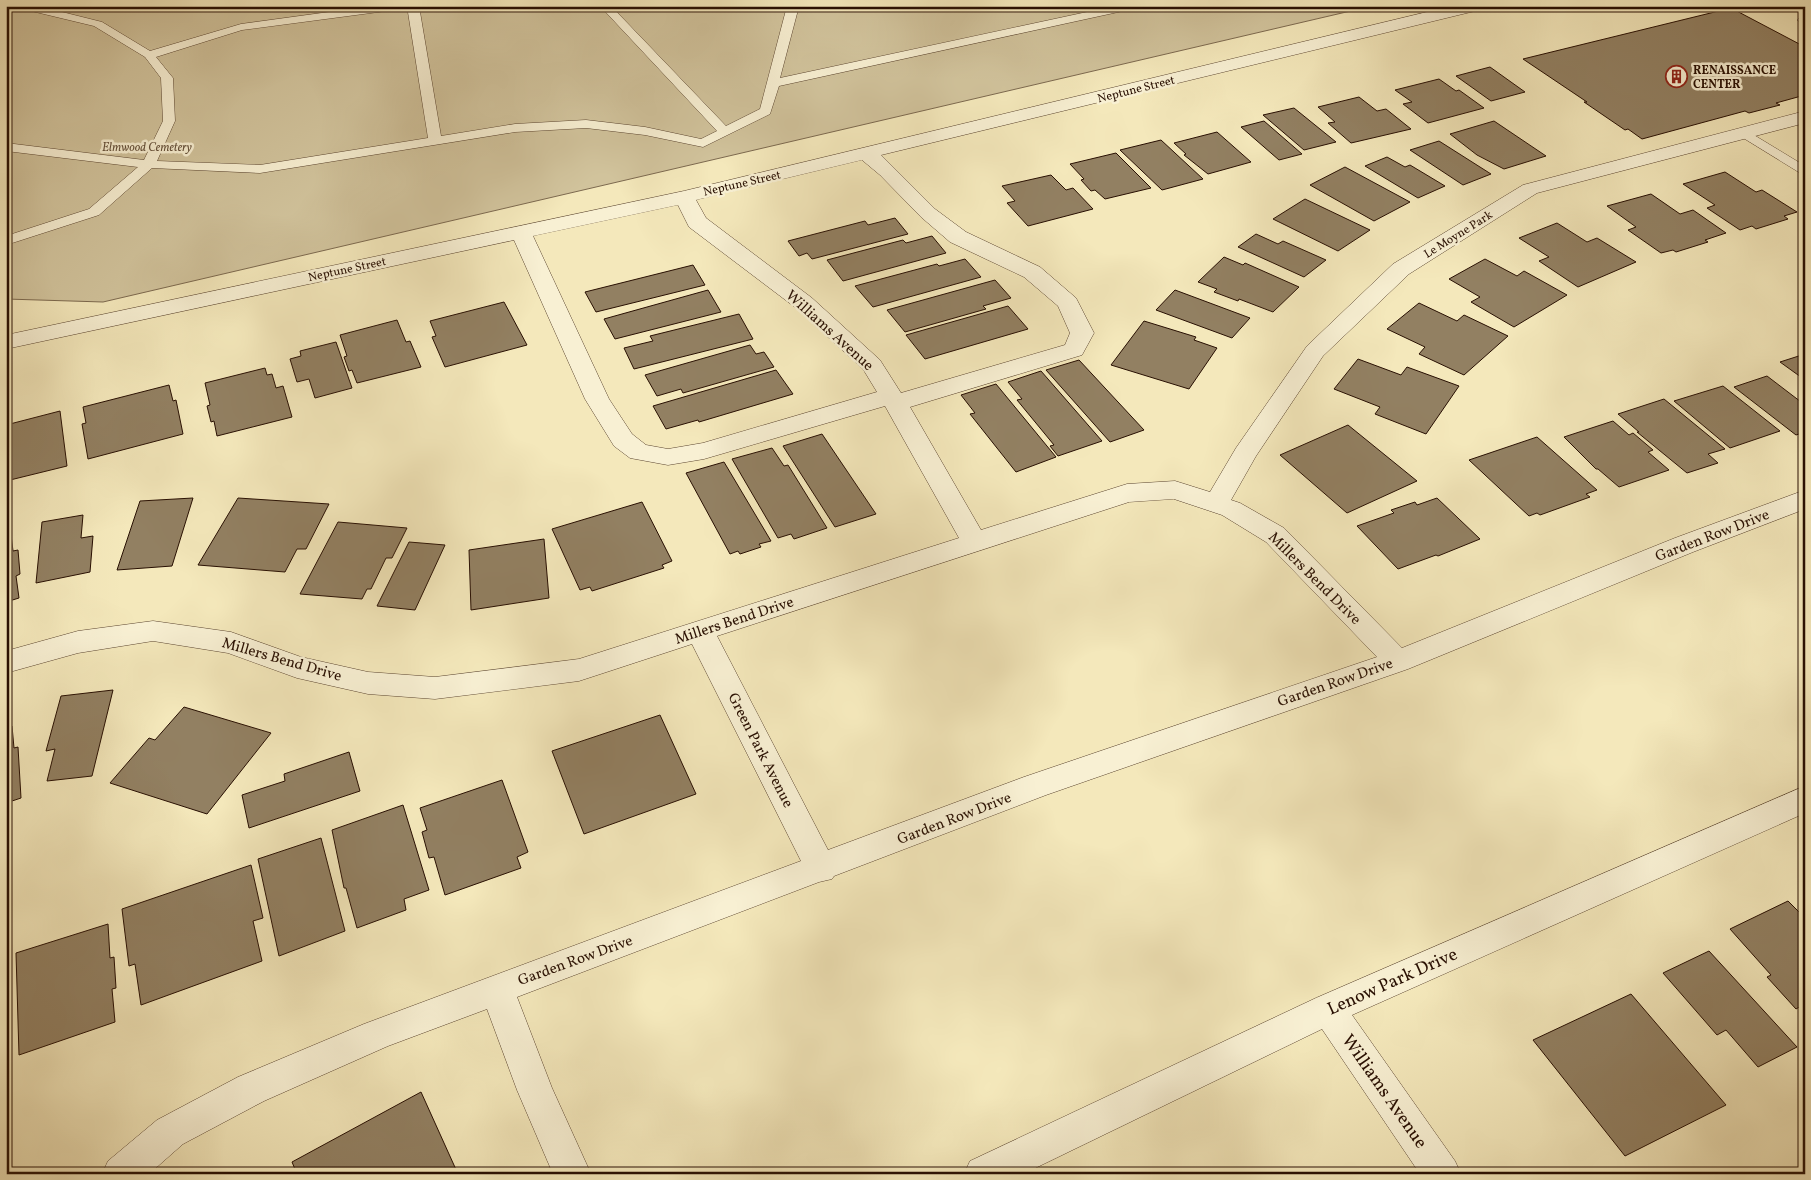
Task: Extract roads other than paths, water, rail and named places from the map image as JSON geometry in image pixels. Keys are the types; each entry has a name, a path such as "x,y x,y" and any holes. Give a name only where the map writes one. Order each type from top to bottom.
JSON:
{"street":[{"name":"Neptune Street","path":"6,342 684,197 1474,6"},
{"name":"Le Moyne Park","path":"1216,504 1245,454 1315,351 1401,269 1530,190 1805,117"},
{"path":"520,232 597,399 624,440 639,452 668,457 704,451 1074,350 1082,333 1068,303 1032,272 958,237 928,213 887,170 867,154"},
{"name":"Williams Avenue","path":"684,197 697,222 804,303 872,365 975,542"},
{"name":"Millers Bend Drive","path":"6,662 78,642 153,631 231,643 297,667 368,683 435,688 579,670 1127,493 1175,490 1231,509 1275,535 1398,661"},
{"name":"Garden Row Drive","path":"122,1174 170,1132 251,1089 376,1035 1035,786 1398,661 1684,545 1805,499"},
{"name":"Green Park Avenue","path":"700,631 821,868"},
{"name":"Lenow Park Drive","path":"983,1174 1328,1009 1805,799"},
{"path":"497,989 535,1090 572,1174"},
{"name":"Williams Avenue","path":"1328,1009 1442,1174"}],"lane":[{"path":"6,241 94,212 149,164 169,121 167,78 149,55 98,24 23,6"},
{"path":"149,55 241,27 401,6"},
{"path":"413,6 436,141"},
{"path":"605,6 725,132"},
{"path":"6,147 149,164 260,169 515,128 586,124 646,132 703,144 766,111 793,6"},
{"path":"774,83 1132,6"},
{"path":"1744,133 1805,172"}],"place":[{"name":"RENAISSANCE CENTER","path":"1677,77"}],"park label":[{"name":"Elmwood Cemetery","path":"147,147"}]}
